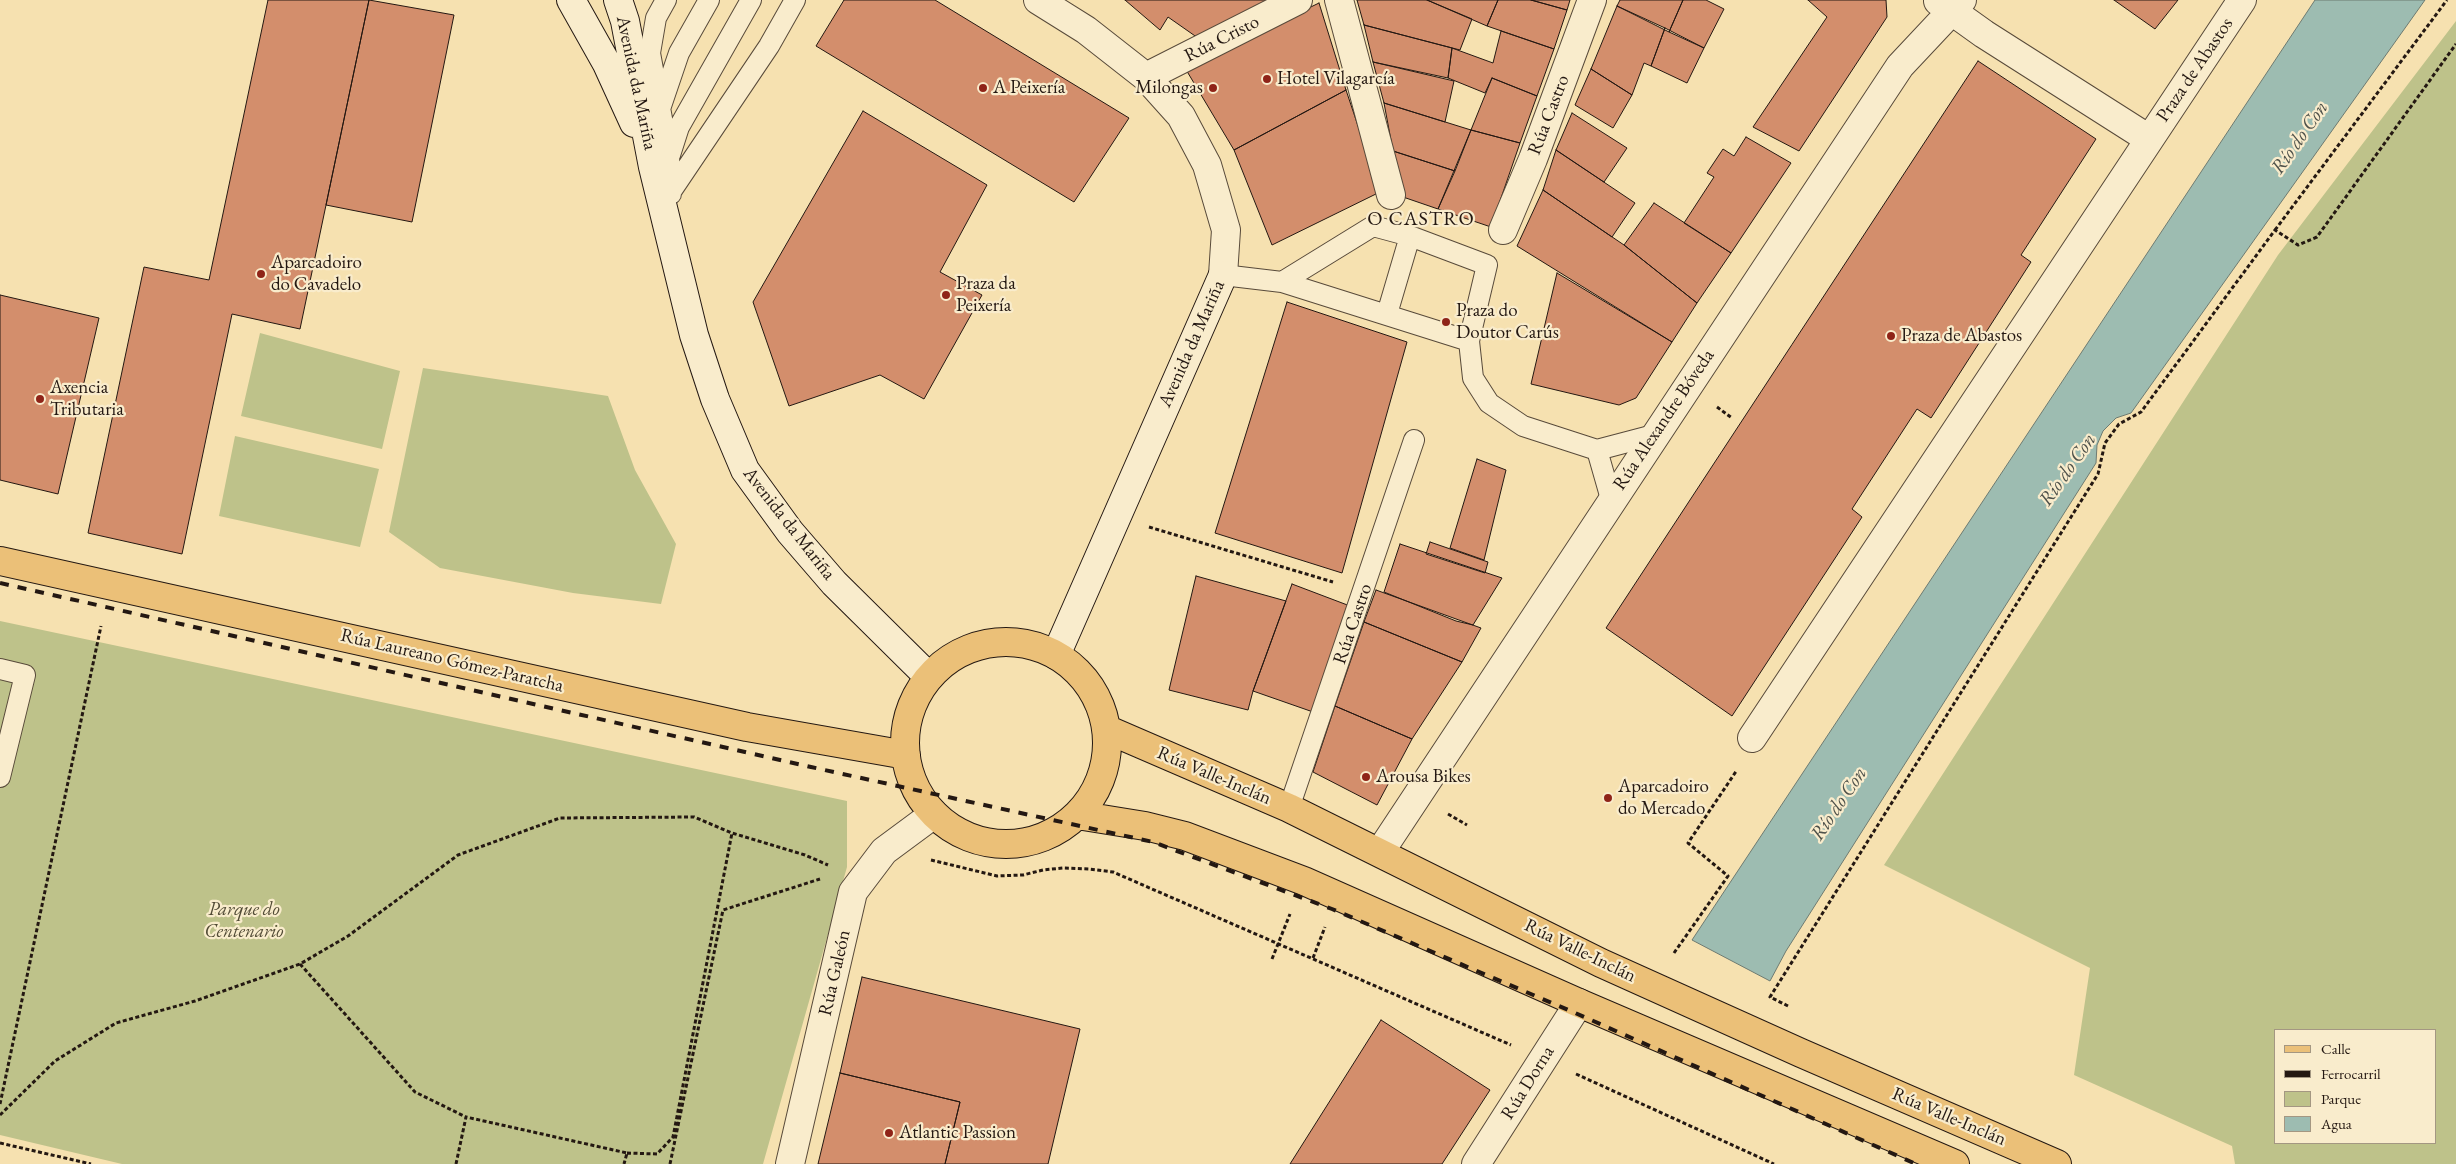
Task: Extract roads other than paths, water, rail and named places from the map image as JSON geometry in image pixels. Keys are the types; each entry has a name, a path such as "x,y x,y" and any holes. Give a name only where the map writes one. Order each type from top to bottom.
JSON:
{"main road":[{"name":"Rúa Laureano Gómez-Paratcha","path":"0,560 747,727 906,755"},
{"path":"1012,642 1035,646 1056,655 1075,669 1090,686 1100,707 1106,729 1106,753 1102,776 1091,797 1077,815 1050,835 1010,845 988,843 968,837 950,827 934,814 917,790 909,773 905,738 907,721 919,690 929,677 946,661 967,650 989,643 1012,642"},
{"name":"Rúa Valle-Inclán","path":"1106,729 1289,808 1601,963 1801,1053 2057,1164"},
{"path":"1077,815 1145,826 1185,836 1329,891 1579,1003 1955,1164"}],"street":[{"name":"Avenida da Mariña","path":"618,0 661,162 694,335 714,399 745,470 790,532 834,583 929,677"},
{"name":"Avenida da Mariña","path":"1038,0 1086,30 1146,77 1181,116 1207,165 1226,230 1223,274 1056,655"},
{"name":"Rúa Cristo","path":"1146,77 1298,0"},
{"path":"1339,0 1391,195"},
{"name":"Rúa Castro","path":"1503,230 1533,159 1592,0"},
{"name":"Praza de Abastos","path":"1752,738 2242,0"},
{"name":"Praza de Abastos","path":"1950,4 2149,139"},
{"name":"Rúa Alexandre Bóveda","path":"1380,852 1611,499 1900,66 1950,4"},
{"name":"Avenida da Mariña","path":"576,5 661,162"},
{"name":"Rúa Galeón","path":"790,1164 853,892 884,850 934,814"},
{"name":"Rúa Dorna","path":"1476,1164 1579,1003"}],"lane":[{"path":"661,162 660,108 650,53 656,18 666,0"},
{"path":"660,108 680,53 709,0"},
{"path":"661,162 751,0"},
{"path":"669,201 769,46 795,0"},
{"path":"1282,282 1372,226 1410,236 1488,266 1469,341 1473,378 1489,403 1523,426 1597,450 1654,435"},
{"path":"1387,314 1410,236"},
{"path":"1223,274 1282,282 1469,341"},
{"name":"Rúa Castro","path":"1289,808 1364,592 1414,440"},
{"path":"1597,450 1611,499"},
{"path":"0,669 26,674 0,777"}],"water":[{"name":"Río do Con","path":"2315,0 2425,0 2131,413 2116,418 2103,431 2097,445 2096,463 1786,951 1770,981 1692,940"}],"railway":[{"path":"0,583 811,767 1153,842 1332,909 1573,1012 1916,1164"}],"place":[{"name":"Hotel Vilagarcía","path":"1267,79"},
{"name":"A Peixería","path":"983,88"},
{"name":"Milongas","path":"1213,88"},
{"name":"Aparcadoiro do Cavadelo","path":"261,274"},
{"name":"Praza da Peixería","path":"946,295"},
{"name":"Praza do Doutor Carús","path":"1446,322"},
{"name":"Praza de Abastos","path":"1891,336"},
{"name":"Axencia Tributaria","path":"40,399"},
{"name":"Arousa Bikes","path":"1366,777"},
{"name":"Aparcadoiro do Mercado","path":"1608,798"},
{"name":"Atlantic Passion","path":"889,1133"}],"district":[{"name":"O CASTRO","path":"1421,220"}],"park label":[{"name":"Parque do Centenario","path":"244,921"}]}
